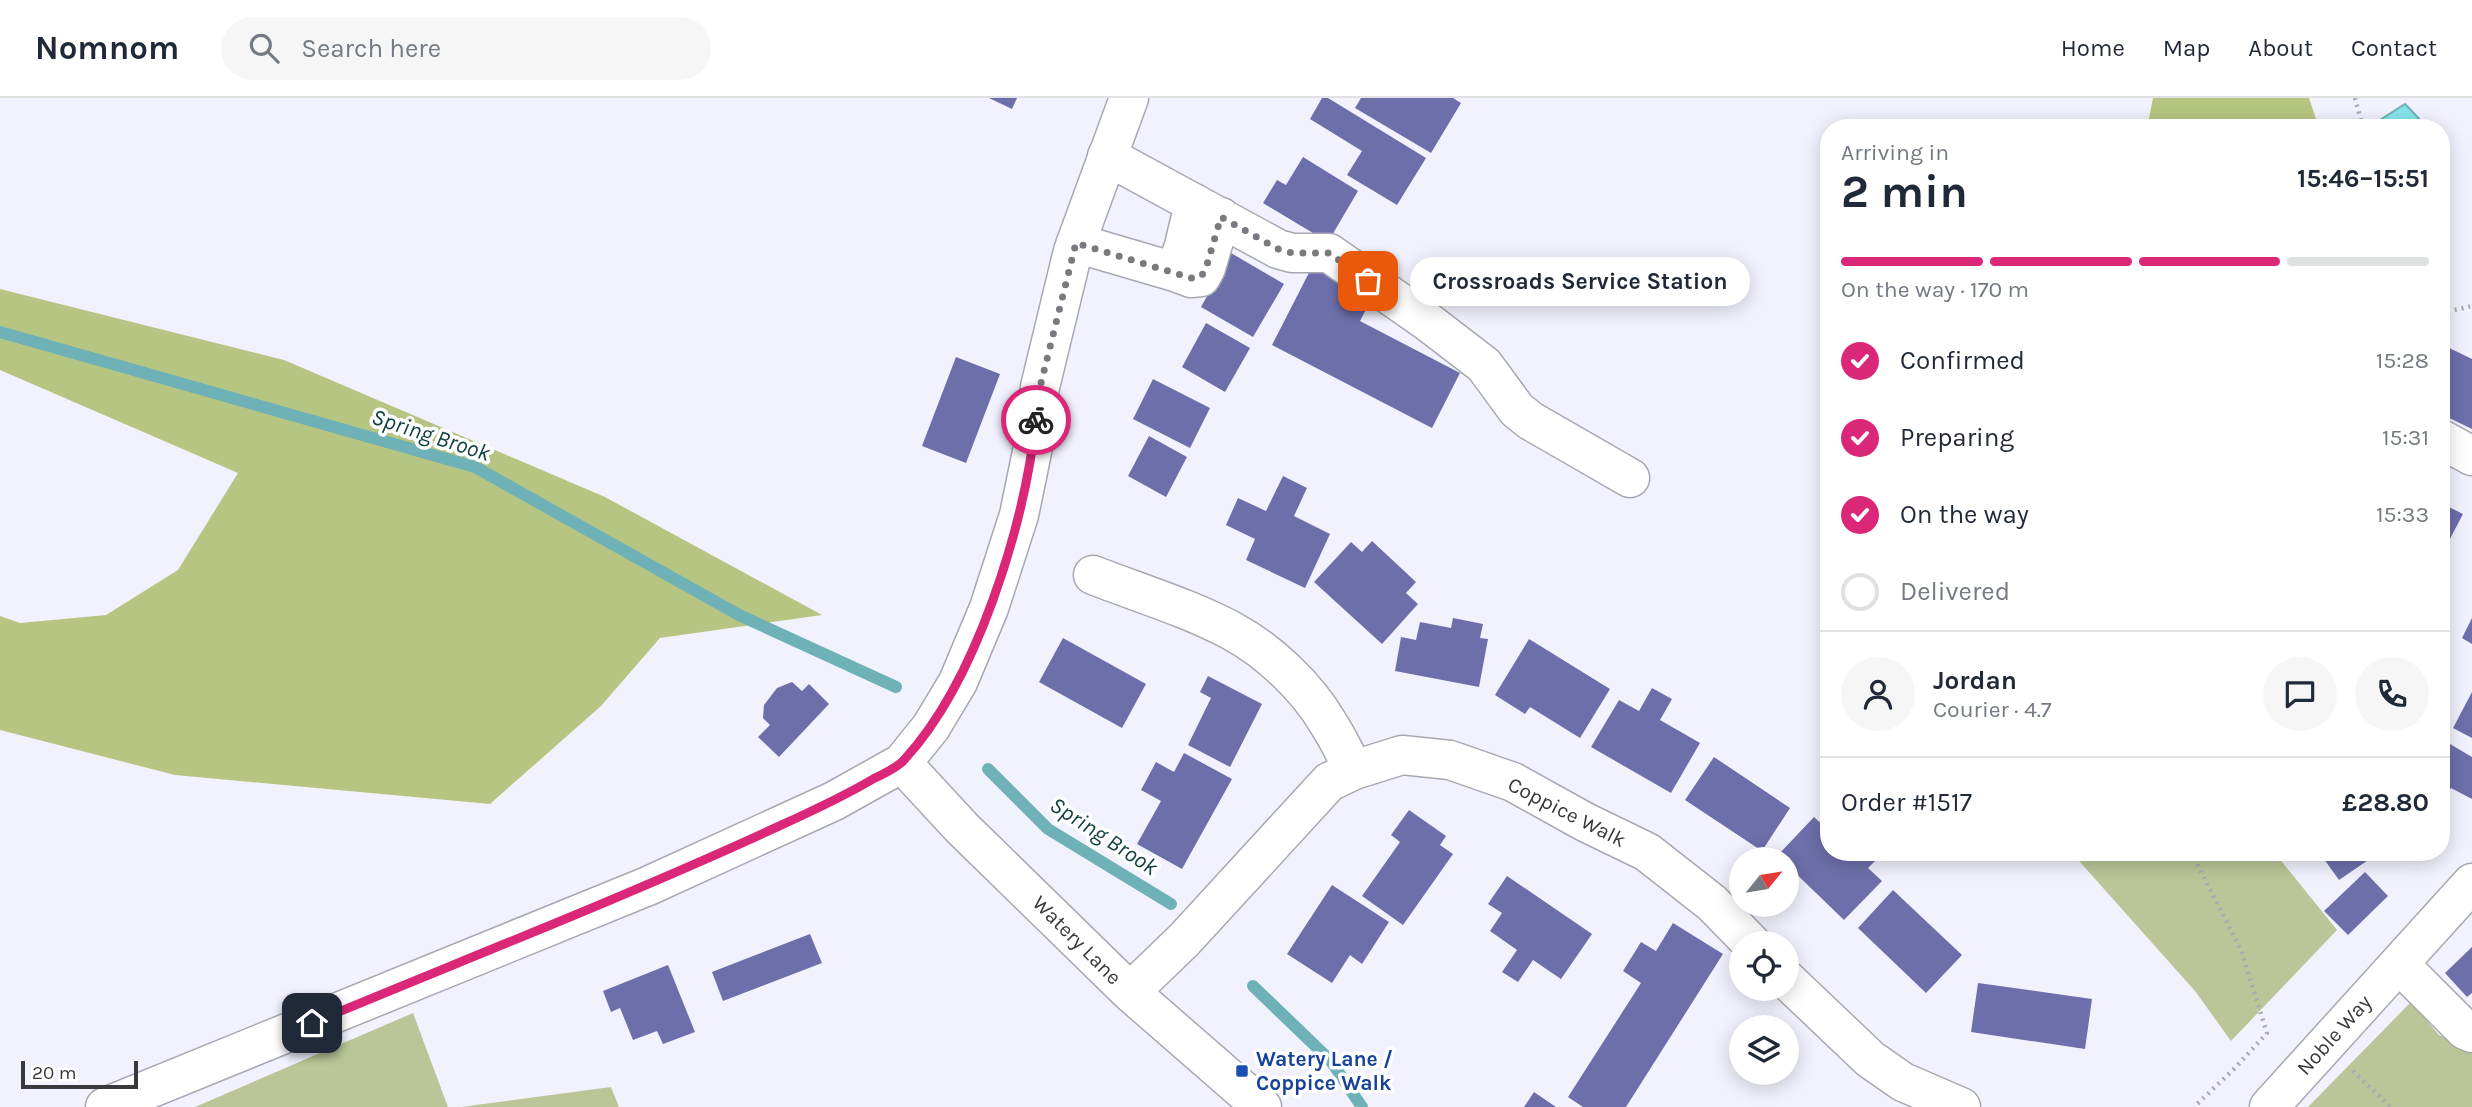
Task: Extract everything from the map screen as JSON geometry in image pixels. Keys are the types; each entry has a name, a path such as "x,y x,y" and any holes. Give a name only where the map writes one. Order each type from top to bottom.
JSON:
{"street":[{"path":"105,1107 648,886 834,802 902,763 931,727 958,682 989,608 1019,515 1033,447 1040,387 1076,243 1129,98"},
{"path":"1107,156 1278,249 1292,253 1329,253 1428,321 1484,365 1517,410 1630,478"},
{"path":"1076,243 1175,272 1208,210"},
{"path":"2450,444 2472,456"},
{"path":"1093,575 1233,632 1263,652 1300,686 1328,721 1353,770"},
{"name":"Coppice Walk","path":"1130,992 1184,940 1329,782 1353,770 1402,755 1450,760 1513,782 1585,822 1647,852 1712,903 1739,931"},
{"name":"Watery Lane","path":"902,763 962,828 1130,992 1262,1107"},
{"name":"Noble Way","path":"2269,1107 2472,883"},
{"path":"2399,964 2465,1030 2472,1032"},
{"path":"1799,991 1870,1059 1895,1095 1961,1107"}],"path":[{"path":"2355,98 2361,119"},
{"path":"2450,311 2472,306"},
{"path":"2194,1107 2267,1033 2241,950 2195,861"},
{"path":"2325,1045 2390,1107"}],"green space":[{"path":"2153,98 2309,98 2316,119 2149,119"},
{"path":"0,289 284,360 605,497 822,615 660,638 601,706 490,804 175,775 0,730 0,616 20,623 106,615 178,570 238,473 0,370"},
{"path":"2079,861 2281,861 2337,930 2231,1041 2195,991"},
{"path":"2411,1002 2439,1035 2472,1049 2472,1107 2308,1107"},
{"path":"413,1013 448,1107 195,1107"},
{"path":"611,1087 619,1107 461,1107"}],"water":[{"path":"2405,104 2419,119 2382,119"}],"building":[{"path":"989,98 1017,98 1012,109"},
{"path":"1322,98 1328,98 1426,158 1397,205 1347,175 1362,151 1310,119"},
{"path":"1361,98 1453,98 1461,103 1431,153 1355,108"},
{"path":"1303,157 1358,191 1328,242 1263,203 1277,180 1286,185"},
{"path":"1231,253 1284,284 1253,337 1201,307"},
{"path":"1316,259 1376,290 1360,321 1460,373 1432,428 1272,345"},
{"path":"1206,323 1250,348 1225,392 1182,367"},
{"path":"2450,348 2472,359 2472,429 2450,418"},
{"path":"956,357 1000,374 966,463 922,446"},
{"path":"1153,379 1210,408 1190,448 1133,419"},
{"path":"1149,436 1187,457 1166,497 1128,476"},
{"path":"1283,476 1307,488 1294,516 1330,534 1305,588 1246,560 1255,539 1226,525 1238,498 1266,511"},
{"path":"2450,508 2463,514 2450,539"},
{"path":"1372,541 1416,582 1406,593 1418,604 1382,644 1314,582 1351,542 1362,552"},
{"path":"1453,618 1483,624 1480,638 1488,639 1479,687 1395,671 1401,637 1416,640 1420,622 1451,628"},
{"path":"2472,618 2472,644 2462,638"},
{"path":"1063,638 1146,684 1122,728 1039,682"},
{"path":"1529,639 1610,689 1580,738 1530,707 1525,714 1495,695"},
{"path":"1208,676 1262,704 1230,767 1188,745 1211,698 1200,692"},
{"path":"792,682 802,691 809,684 829,704 779,757 758,737 770,725 763,718 764,705 777,688"},
{"path":"1652,688 1672,699 1660,720 1700,743 1671,793 1591,747 1619,700 1639,711"},
{"path":"2472,692 2472,738 2453,728"},
{"path":"2450,744 2472,757 2472,799 2451,788"},
{"path":"1184,753 1232,779 1182,869 1137,844 1161,801 1141,790 1156,762 1174,772"},
{"path":"1714,757 1790,808 1765,847 1756,847 1685,800"},
{"path":"1409,810 1446,836 1440,845 1453,854 1403,925 1362,896 1400,842 1391,835"},
{"path":"1814,817 1820,823 1820,861 1875,861 1868,868 1882,881 1844,920 1799,877 1799,847 1786,847"},
{"path":"2325,861 2367,861 2339,880"},
{"path":"2365,872 2388,896 2348,935 2324,911"},
{"path":"1507,876 1592,934 1561,979 1533,960 1518,982 1502,972 1517,950 1490,931 1502,913 1488,904"},
{"path":"1332,885 1389,922 1362,964 1350,955 1332,983 1287,954"},
{"path":"1893,890 1962,955 1926,993 1858,928"},
{"path":"1673,923 1723,954 1626,1107 1583,1107 1568,1097 1641,983 1623,971 1641,942 1656,951"},
{"path":"810,934 822,963 723,1001 712,972"},
{"path":"2472,947 2472,993 2467,997 2445,973"},
{"path":"668,965 695,1032 663,1044 657,1031 633,1040 620,1008 611,1012 603,991"},
{"path":"1978,983 2092,999 2085,1049 1971,1032"},
{"path":"1534,1092 1556,1107 1524,1107"}],"waterway":[{"name":"Spring Brook","path":"0,332 475,467 739,615 896,687"},
{"name":"Spring Brook","path":"988,769 1048,829 1171,904"},
{"name":"Spring Brook","path":"1253,986 1331,1061 1362,1107"}],"way so far":[{"path":"1036,420 1040,387 1076,243 1191,278 1201,277 1221,217 1278,249 1292,253 1329,253 1368,281"}],"place":[{"name":"Crossroads Service Station","path":"1368,281"},
{"name":"Watery Lane / Coppice Walk","path":"1242,1071"}],"route":[{"path":"312,1023 648,886 834,802 902,763 931,727 958,682 989,608 1019,515 1036,420"}]}
